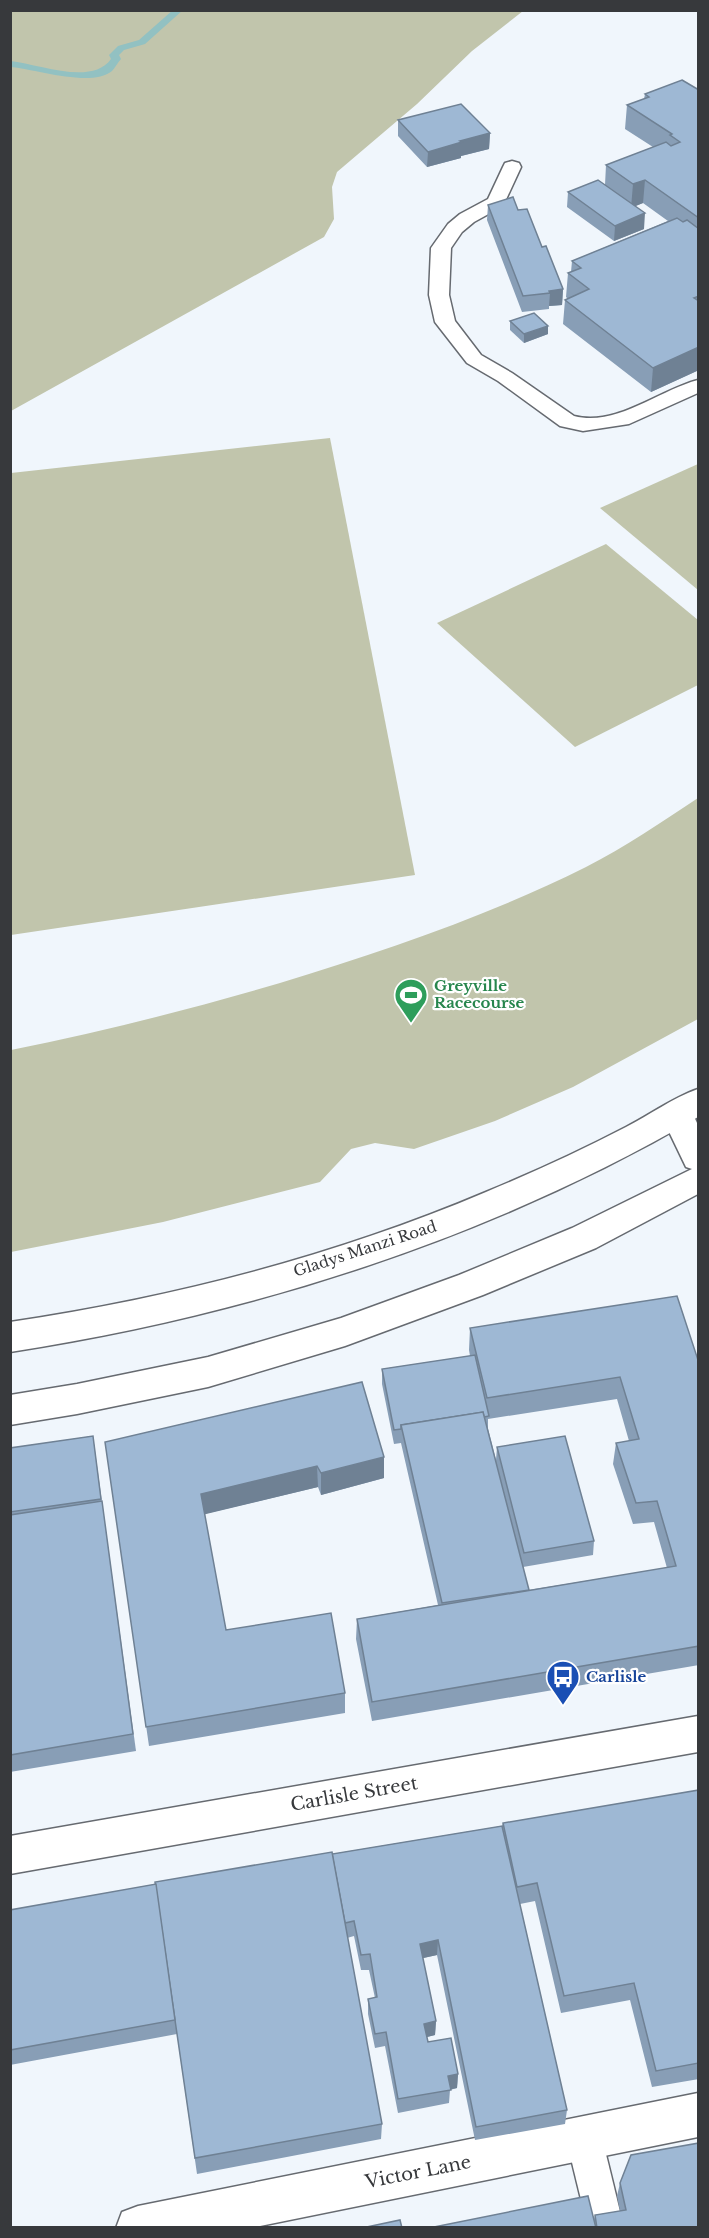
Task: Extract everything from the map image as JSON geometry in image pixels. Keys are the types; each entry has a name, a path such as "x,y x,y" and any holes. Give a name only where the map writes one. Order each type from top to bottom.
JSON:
{"main road":[{"path":"688,1108 699,1158"},
{"name":"Gladys Manzi Road","path":"10,1337 75,1328 210,1296 365,1252 477,1210 558,1176 688,1108"},
{"path":"10,1410 208,1372 345,1331 471,1285 584,1238 699,1179"},
{"name":"Carlisle Street","path":"10,1855 699,1734"},
{"name":"Victor Lane","path":"138,2228 699,2115"}],"lane":[{"path":"512,167 496,202 467,218 455,228 441,248 439,295 445,322 474,358 567,421 583,425 622,419 699,386"},
{"path":"584,2138 606,2228"}],"green space":[{"path":"11,10 523,11 472,51 417,104 337,172 332,187 334,219 324,237 11,411"},
{"path":"330,438 415,875 11,935 11,473"},
{"path":"698,464 698,590 600,508"},
{"path":"606,544 698,620 698,685 575,747 437,623"},
{"name":"Greyville Racecourse","path":"698,798 698,1019 573,1087 495,1121 414,1149 375,1143 351,1149 320,1182 163,1222 11,1252 11,1050 113,1028 247,993 358,958 474,917 586,867 629,843"}],"building":[{"path":"682,80 699,90 699,218 645,180 633,184 606,165 666,142 671,146 680,142 670,135 672,134 627,105 649,97 645,94"},
{"path":"461,104 490,133 428,152 398,120"},
{"path":"598,180 645,213 615,226 568,192"},
{"path":"513,197 518,210 527,209 542,247 546,246 563,289 523,296 488,205"},
{"path":"677,218 683,222 687,220 699,229 699,296 694,298 699,301 699,347 653,368 565,300 589,289 568,273 581,268 572,261"},
{"path":"534,313 548,326 524,334 510,321"},
{"path":"677,1296 699,1363 699,1646 372,1702 357,1619 676,1566 657,1501 636,1503 616,1443 639,1439 620,1377 487,1398 470,1328"},
{"path":"475,1355 489,1416 484,1417 483,1412 401,1425 401,1429 394,1430 382,1369"},
{"path":"362,1382 384,1457 321,1473 317,1466 201,1494 226,1630 331,1613 345,1693 146,1727 105,1442"},
{"path":"483,1412 529,1590 442,1603 401,1425"},
{"path":"93,1436 101,1499 10,1512 10,1448"},
{"path":"565,1436 594,1541 524,1553 497,1447"},
{"path":"102,1501 133,1734 10,1755 10,1515"},
{"path":"699,1790 699,2063 656,2071 634,1983 564,1996 537,1883 517,1887 503,1823"},
{"path":"502,1826 567,2110 476,2127 438,1940 420,1944 436,2021 424,2024 428,2042 451,2038 458,2074 448,2076 451,2090 398,2099 386,2032 375,2034 368,1999 377,1997 370,1954 361,1955 354,1921 345,1923 332,1854"},
{"path":"332,1852 382,2124 195,2158 155,1882"},
{"path":"156,1884 175,2020 10,2050 10,1910"},
{"path":"699,2143 699,2228 597,2228 595,2215 626,2210 620,2183 631,2155"},
{"path":"588,2196 596,2228 429,2228"},
{"path":"400,2220 402,2228 362,2228"}],"waterway":[{"path":"10,64 69,74 98,74 109,69 116,59 114,55 121,48 142,42 179,10"}],"place":[{"name":"Greyville Racecourse","path":"411,1024"},
{"name":"Carlisle","path":"563,1706"}]}
